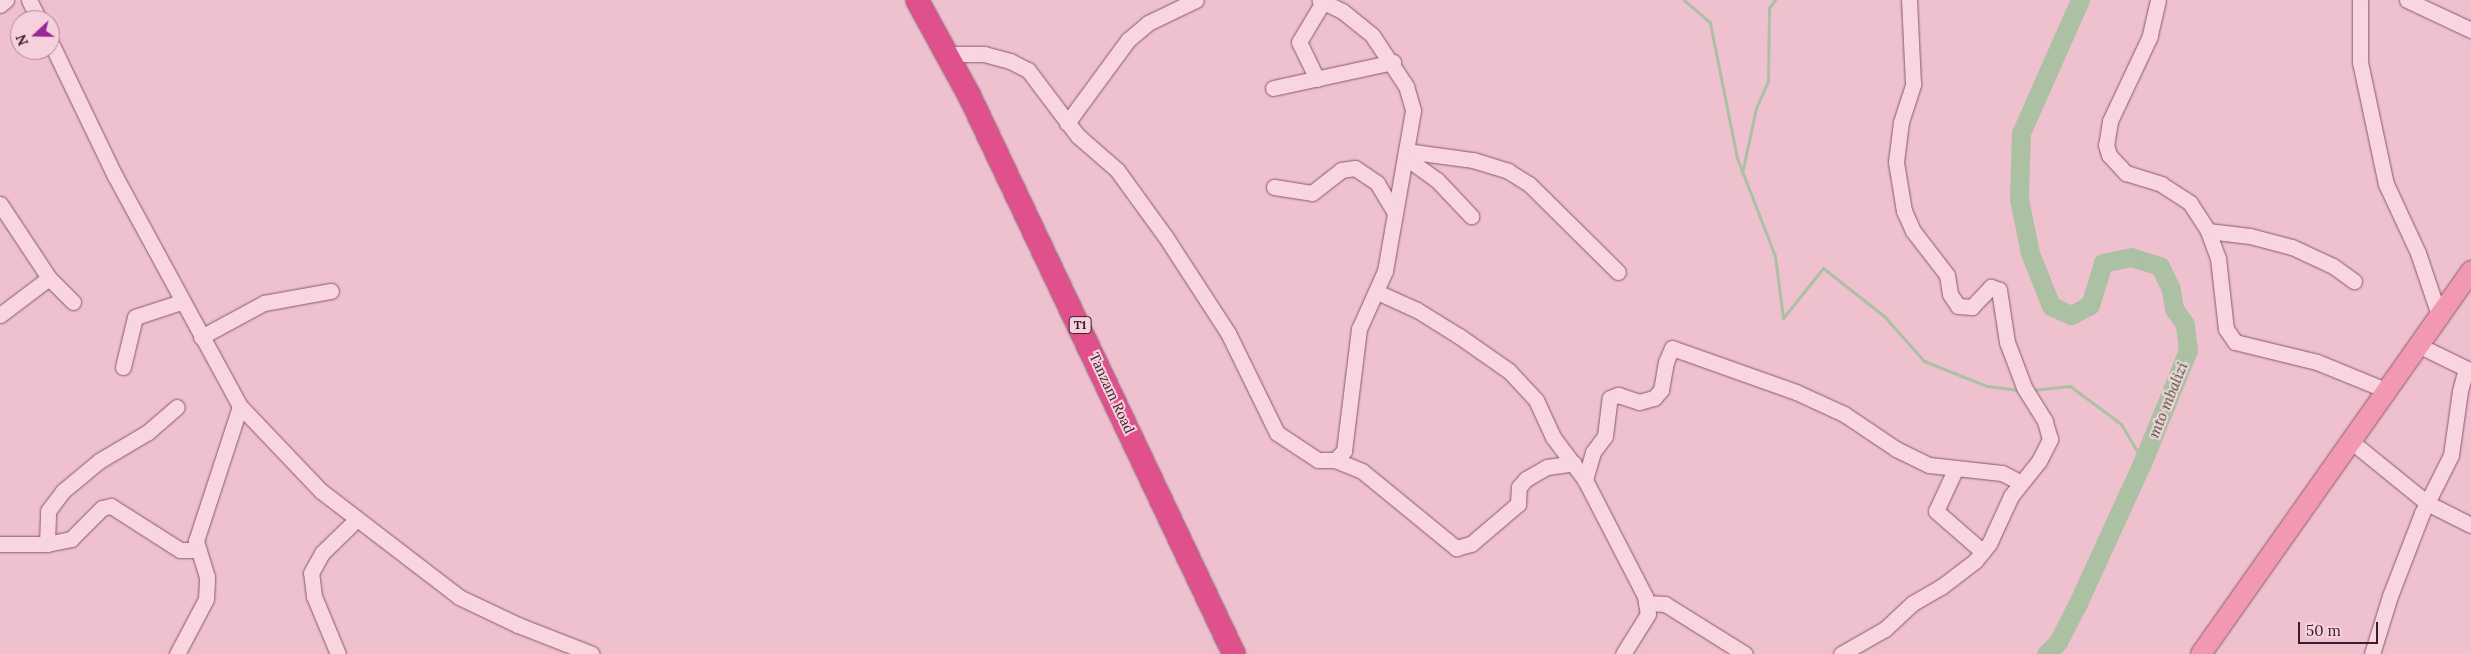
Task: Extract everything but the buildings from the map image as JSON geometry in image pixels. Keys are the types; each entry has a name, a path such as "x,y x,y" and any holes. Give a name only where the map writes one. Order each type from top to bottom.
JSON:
{"highway":[{"name":"Tanzam Road","path":"917,0 947,54 1098,362 1234,654"}],"main road":[{"path":"2201,654 2471,272"}],"street":[{"path":"0,5 6,0"},
{"path":"1842,654 1892,624 1913,603 1952,580 1983,552 2020,482 2047,448 2049,432 2025,390 2007,342 2000,290 1991,287 1972,308 1958,306 1950,294 1947,275 1934,261 1908,222 1898,187 1896,162 1901,122 1913,84 1909,0"},
{"path":"2158,0 2150,36 2116,105 2106,145 2109,155 2119,168 2161,184 2184,197 2208,231 2221,271 2227,334 2235,342 2317,362 2388,391"},
{"path":"2407,0 2471,30"},
{"path":"1067,122 1128,40 1148,23 1192,1"},
{"path":"1317,79 1299,42 1321,1 1358,22 1393,62 1406,86 1413,110 1385,271 1359,329 1344,451 1335,460"},
{"path":"2355,1 2360,62 2386,184 2418,253 2440,318"},
{"path":"947,54 984,54 1020,66 1041,84 1067,122 1117,170 1165,236 1228,333 1276,433 1318,460 1335,460 1362,471 1394,494 1444,541 1461,548 1518,504 1520,487 1526,479 1547,468 1574,463"},
{"path":"59,60 115,176 181,302 240,406 321,491 458,597 592,654"},
{"path":"1273,88 1393,62"},
{"path":"1406,154 1437,180 1471,216"},
{"path":"1406,154 1473,160 1508,170 1529,184 1618,272"},
{"path":"1274,187 1312,192 1341,170 1355,168 1377,183 1395,213"},
{"path":"0,204 49,278 73,302"},
{"path":"2208,231 2250,236 2292,247 2333,266 2354,281"},
{"path":"0,315 49,278"},
{"path":"201,337 264,304 331,291"},
{"path":"1377,292 1439,323 1509,372 1536,400 1553,437 1585,480 1635,574 1646,603 1646,619 1623,654"},
{"path":"123,367 135,317 181,302"},
{"path":"2372,654 2390,596 2427,503 2446,468 2455,443 2460,391 2469,370 2420,346"},
{"path":"1585,480 1593,452 1605,436 1610,398 1618,395 1639,402 1654,398 1661,390 1666,362 1672,348 1796,392 1844,414 1914,459 1940,469 2002,473 2020,482"},
{"path":"177,654 206,599 207,577 198,550 198,532 240,406"},
{"path":"47,544 48,512 63,490 99,461 148,432 176,407"},
{"path":"2352,442 2427,503 2471,525"},
{"path":"1955,470 1936,511 1983,552"},
{"path":"0,544 47,544 70,539 102,508 111,506 180,550 198,550"},
{"path":"338,654 314,596 311,573 322,553 357,520"},
{"path":"1646,603 1665,604 1745,654"}],"waterway":[{"path":"1684,0 1710,23 1737,158 1775,256 1783,318 1823,268 1884,316 1924,361 1987,386 2021,390"},
{"path":"1742,173 1756,108 1768,81 1769,8 1775,0"},
{"name":"mto mbalizi","path":"2046,654 2058,642 2078,603 2143,461 2188,350 2185,324 2174,309 2171,289 2160,266 2131,257 2103,263 2090,305 2071,315 2051,306 2030,253 2019,199 2021,133 2080,0"},
{"path":"2032,390 2070,386 2121,424 2143,461"}]}
